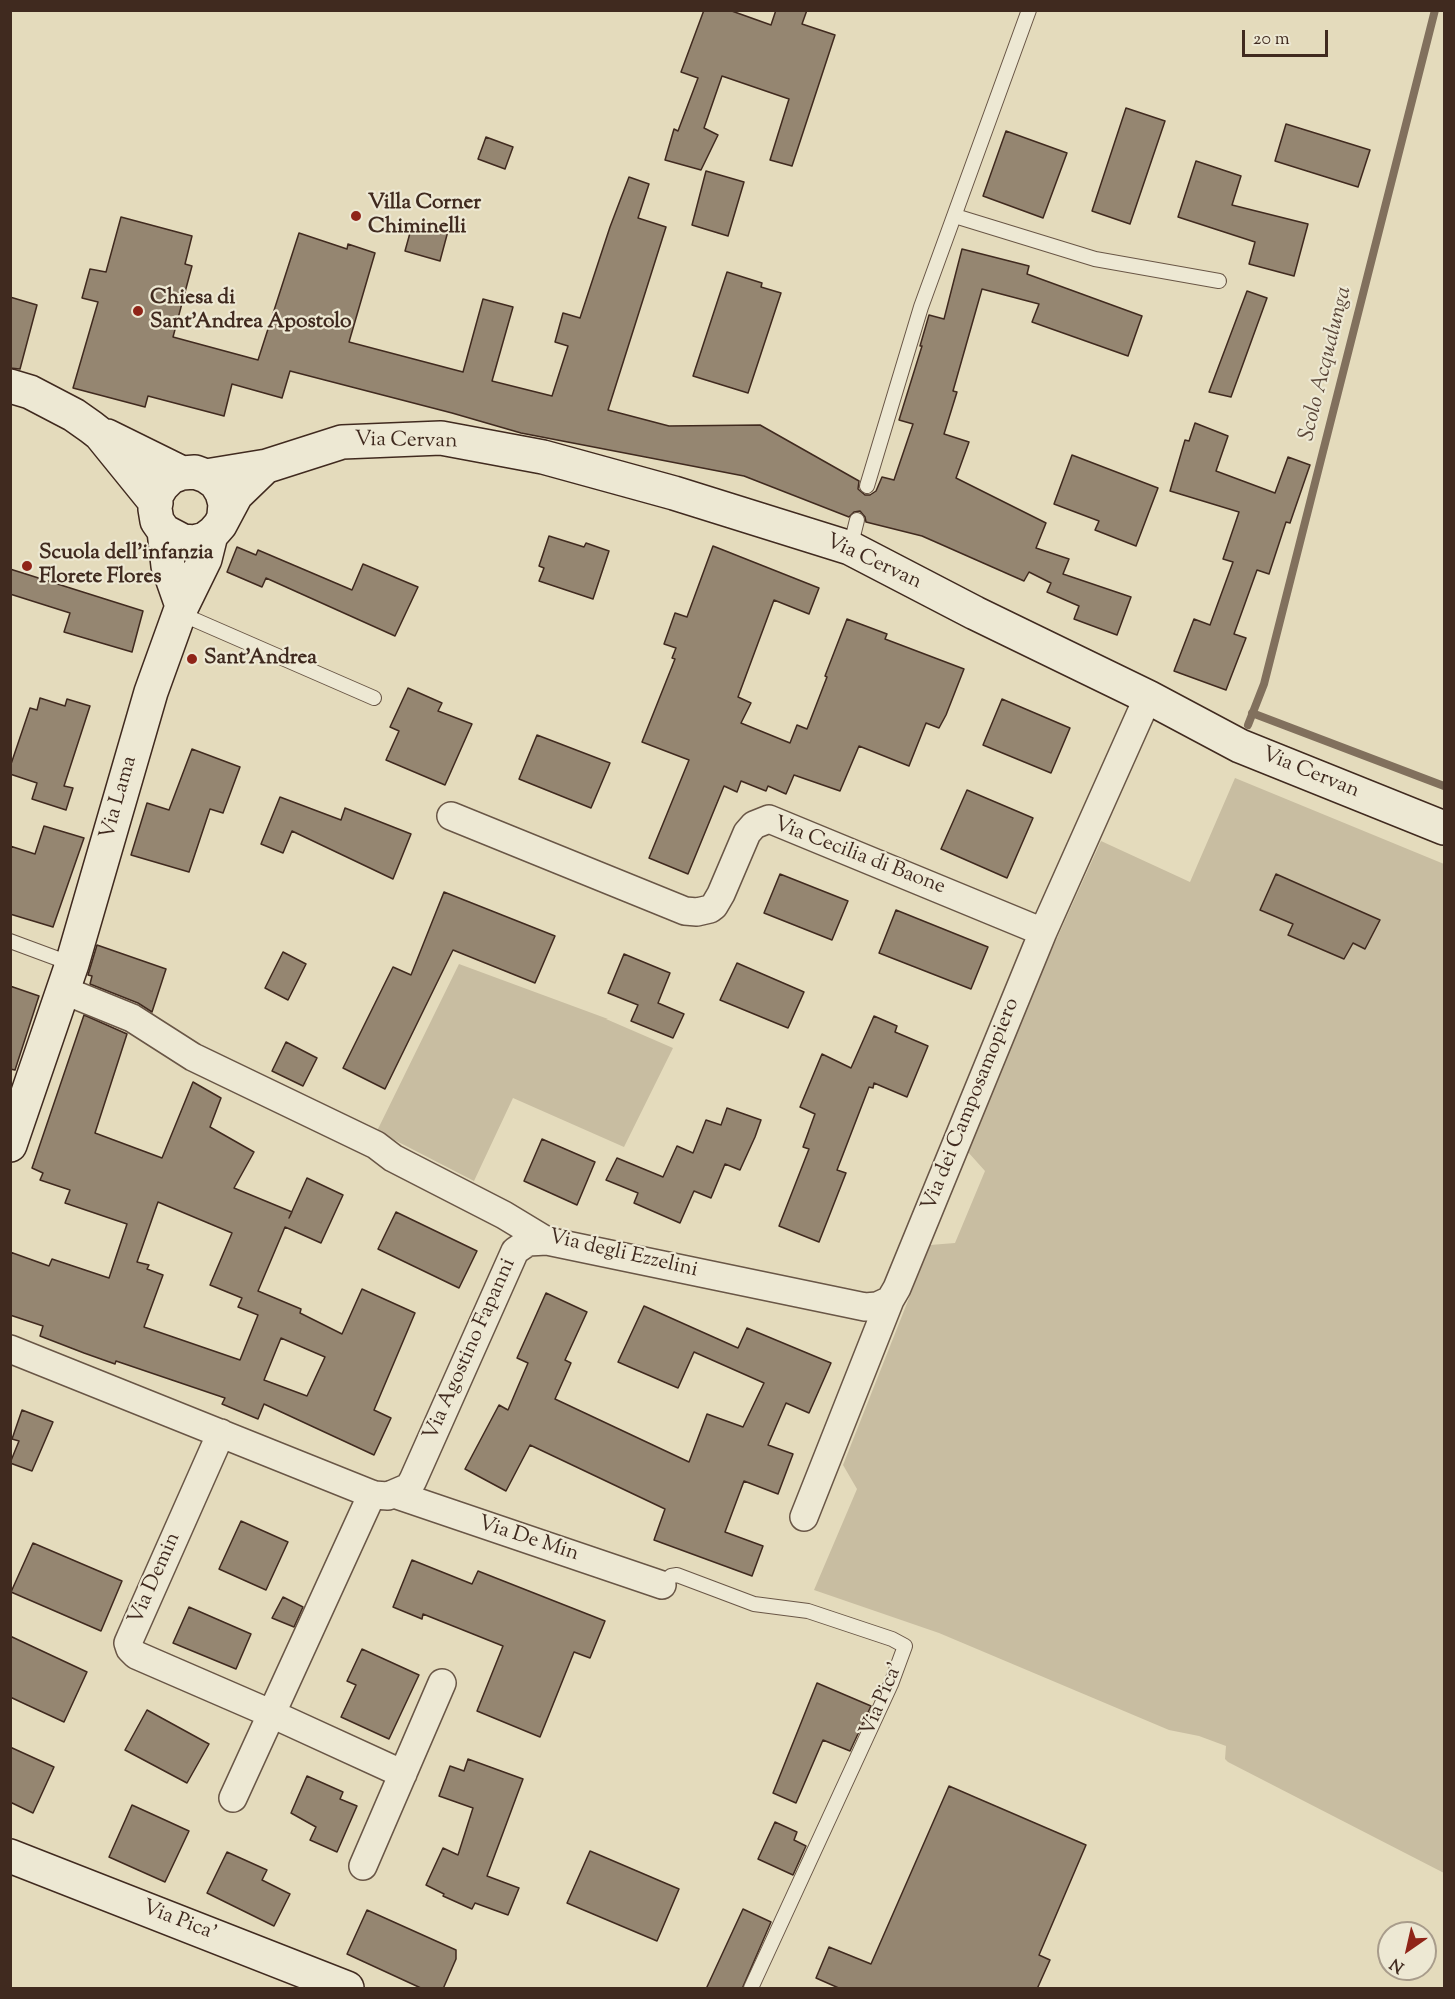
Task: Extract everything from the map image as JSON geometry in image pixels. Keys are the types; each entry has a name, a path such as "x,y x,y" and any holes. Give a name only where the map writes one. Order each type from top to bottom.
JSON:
{"street":[{"path":"10,386 30,392 65,410 100,434 160,517 183,541 194,542 205,539 218,525 236,495 265,467"},
{"path":"100,434 112,437 216,483 225,504 218,525"},
{"name":"Via Cervan","path":"194,474 265,467 342,442 441,438 543,457 674,493 854,534 975,613 1148,697 1240,746 1444,828"},
{"path":"180,610 168,566 156,496 171,477 194,474"},
{"name":"Via Lama","path":"10,1145 68,977 151,692 180,610 205,559 218,525"},
{"name":"Via dei Camposamopiero","path":"804,1517 890,1300 897,1288 1042,932 1148,697"},
{"name":"Via Cecilia di Baone","path":"451,816 685,911 697,912 714,906 747,833 754,825 769,819 1042,932"},
{"name":"Via degli Ezzelini","path":"68,977 193,1057 376,1145 393,1158 504,1215 547,1241 865,1307 877,1306 890,1300"},
{"name":"Via Agostino Fapanni","path":"233,1797 272,1714 393,1490 515,1251 528,1242 547,1241"},
{"path":"10,1348 221,1433 393,1490"},
{"name":"Via Demin","path":"221,1433 128,1643 136,1655 272,1714"},
{"name":"Via De Min","path":"393,1490 662,1585"},
{"path":"363,1866 442,1683"},
{"path":"272,1714 403,1774"},
{"name":"Via Pica'","path":"10,1856 347,1989"}],"lane":[{"path":"867,486 921,307 1029,10"},
{"path":"955,216 1095,259 1219,281"},
{"path":"180,610 374,698"},
{"path":"10,941 68,977"},
{"name":"Via Pica'","path":"662,1585 671,1576 677,1575 754,1604 808,1611 892,1639 905,1646 891,1684 751,1989"}],"shaded area":[{"path":"1235,778 1444,864 1444,1873 1228,1762 1225,1759 1226,1746 1199,1736 1169,1730 939,1633 814,1590 857,1489 843,1465 930,1245 955,1243 985,1171 968,1152 1029,1000 1101,841 1190,882"},
{"path":"459,964 608,1019 606,1019 673,1048 624,1147 513,1098 474,1181 377,1131"}],"building":[{"path":"704,10 729,10 771,25 776,10 807,10 802,24 835,35 792,166 770,160 789,99 722,76 704,128 718,135 701,170 665,160 674,129 678,131 698,78 681,72"},
{"path":"1126,108 1165,121 1130,224 1092,211"},
{"path":"1286,124 1370,150 1358,187 1275,161"},
{"path":"1006,131 1067,153 1043,218 983,196"},
{"path":"486,137 513,147 505,169 478,159"},
{"path":"1196,161 1241,176 1232,205 1308,224 1294,276 1249,264 1255,242 1178,217"},
{"path":"706,171 744,182 728,236 692,225"},
{"path":"629,177 649,184 638,218 666,227 608,410 669,426 760,425 859,481 858,489 865,495 876,491 882,477 894,480 913,424 899,420 929,315 944,319 962,249 1029,266 1027,274 1142,316 1128,356 1032,322 1039,304 982,289 953,391 957,392 944,434 969,442 956,478 1046,523 1036,548 1069,559 1063,574 1131,597 1117,635 1074,619 1079,606 1047,592 1051,583 1029,572 1024,581 922,536 866,522 860,511 854,512 849,517 744,476 521,433 290,371 282,398 232,384 224,416 148,396 145,407 73,388 98,302 82,298 90,269 106,272 121,217 192,236 185,264 192,266 173,337 258,360 299,233 347,249 348,244 375,253 349,342 463,372 483,299 513,307 492,381 552,396 568,346 555,342 563,313 580,318"},
{"path":"413,222 448,231 440,261 405,251"},
{"path":"727,272 762,283 761,287 781,293 748,393 693,376"},
{"path":"1247,291 1267,298 1231,397 1209,392"},
{"path":"10,297 37,305 20,369 10,368"},
{"path":"1195,423 1228,436 1216,471 1275,493 1288,457 1310,465 1290,523 1286,522 1269,574 1257,570 1234,634 1246,638 1226,690 1174,671 1194,619 1210,625 1233,562 1223,559 1239,512 1170,491 1185,440 1189,441"},
{"path":"1072,455 1158,488 1136,546 1095,530 1099,521 1054,504"},
{"path":"549,536 584,547 586,543 609,551 593,599 539,581 544,568 539,566"},
{"path":"713,546 819,588 809,614 774,600 738,697 751,703 741,723 790,743 797,725 807,729 847,619 887,634 885,639 964,669 939,728 926,723 909,766 859,746 840,791 794,775 786,794 768,786 766,791 741,781 737,792 724,786 688,874 649,858 689,760 642,742 675,659 672,658 676,648 664,644 675,613 687,617"},
{"path":"237,547 256,555 258,550 352,590 363,564 418,587 395,636 266,578 262,587 227,572"},
{"path":"10,569 143,611 132,652 64,632 70,613 10,594"},
{"path":"408,688 442,703 438,711 472,724 445,785 386,760 399,731 390,727"},
{"path":"40,698 65,706 67,699 90,706 64,786 73,788 66,810 32,799 37,783 10,774 10,767 30,708 37,710"},
{"path":"1002,699 1070,728 1051,773 983,745"},
{"path":"537,735 610,763 591,808 519,779"},
{"path":"192,749 240,767 223,813 210,809 189,872 131,855 147,803 169,810"},
{"path":"967,790 1033,818 1007,878 941,849"},
{"path":"280,797 341,820 345,808 411,834 393,879 292,831 283,853 261,844"},
{"path":"44,826 84,838 53,927 10,914 10,846 35,854"},
{"path":"780,874 848,901 832,940 764,913"},
{"path":"1276,874 1380,920 1365,949 1353,943 1344,959 1288,935 1293,924 1260,910"},
{"path":"444,892 555,936 535,983 453,950 385,1089 343,1068 393,967 411,975"},
{"path":"896,910 988,947 971,989 879,953"},
{"path":"97,945 166,969 152,1012 138,1003 90,984 92,976 88,975"},
{"path":"283,952 306,964 288,1000 265,988"},
{"path":"624,954 670,973 658,1003 684,1014 673,1038 631,1021 638,1005 608,993"},
{"path":"737,963 804,992 788,1028 720,1000"},
{"path":"10,986 39,996 15,1070 10,1069"},
{"path":"84,1015 127,1034 95,1133 162,1158 193,1082 221,1098 210,1127 254,1152 234,1188 292,1212 307,1178 343,1195 321,1243 285,1227 258,1291 301,1309 300,1313 342,1334 362,1289 415,1313 374,1410 391,1418 374,1455 264,1404 258,1419 222,1404 225,1398 116,1361 115,1364 84,1353 40,1336 43,1326 10,1315 10,1252 49,1266 52,1259 109,1278 127,1224 65,1203 70,1190 40,1180 43,1173 32,1168","holes":["158,1202 232,1233 210,1285 242,1298 238,1307 258,1315 240,1360 144,1327 163,1275 147,1269 149,1265 137,1262","281,1338 325,1357 307,1396 264,1380"]},
{"path":"874,1016 897,1026 895,1032 928,1046 907,1097 874,1083 873,1088 869,1087 837,1170 846,1173 819,1242 779,1226 809,1149 803,1147 815,1114 800,1107 822,1054 851,1068"},
{"path":"286,1042 317,1058 303,1086 272,1071"},
{"path":"727,1108 761,1120 755,1137 740,1170 725,1164 711,1198 694,1191 680,1223 634,1203 638,1193 606,1180 617,1158 663,1177 677,1146 693,1153 706,1120 721,1125"},
{"path":"542,1139 595,1162 577,1205 524,1181"},
{"path":"396,1212 477,1251 459,1288 378,1249"},
{"path":"546,1293 587,1312 565,1360 571,1363 555,1399 689,1462 707,1414 743,1427 764,1383 694,1352 678,1388 618,1362 644,1306 738,1348 747,1328 831,1363 809,1413 786,1403 768,1445 793,1454 778,1494 744,1481 725,1532 763,1546 752,1576 654,1540 665,1509 530,1445 506,1491 465,1469 499,1405 508,1410 528,1363 517,1358"},
{"path":"22,1410 53,1422 32,1471 10,1463 19,1441 12,1439"},
{"path":"241,1521 288,1542 266,1590 219,1569"},
{"path":"33,1543 122,1581 101,1631 11,1592"},
{"path":"412,1560 472,1584 478,1571 605,1621 590,1658 574,1652 540,1737 477,1711 503,1646 423,1614 422,1619 393,1607"},
{"path":"283,1597 303,1607 294,1627 272,1618"},
{"path":"189,1607 251,1634 236,1669 173,1643"},
{"path":"10,1636 87,1672 64,1722 10,1697"},
{"path":"362,1649 419,1675 389,1739 341,1717 356,1685 347,1681"},
{"path":"817,1683 871,1706 850,1751 823,1740 796,1803 773,1793"},
{"path":"147,1710 209,1744 187,1783 125,1750"},
{"path":"10,1747 54,1767 33,1813 10,1802"},
{"path":"468,1759 523,1779 487,1876 519,1888 508,1915 475,1903 472,1909 443,1896 444,1894 426,1885 443,1848 458,1855 473,1808 439,1796 450,1766 464,1771"},
{"path":"307,1776 343,1792 340,1799 357,1806 337,1852 310,1840 316,1827 291,1813"},
{"path":"949,1786 1086,1845 1039,1955 1050,1960 1037,1989 841,1989 816,1978 829,1947 871,1964"},
{"path":"132,1805 189,1831 165,1882 109,1857"},
{"path":"775,1822 797,1832 794,1840 806,1846 793,1875 758,1859"},
{"path":"590,1851 679,1889 657,1941 567,1903"},
{"path":"227,1852 267,1870 262,1880 290,1894 274,1926 207,1893"},
{"path":"743,1909 771,1922 742,1989 706,1989"},
{"path":"367,1910 456,1950 456,1959 443,1989 423,1989 347,1954"}],"waterway":[{"name":"Scolo Acqualunga","path":"1248,725 1264,684 1435,10"},
{"path":"1252,713 1444,786"}],"place":[{"name":"Villa Corner Chiminelli","path":"356,216"},
{"name":"Chiesa di Sant'Andrea Apostolo","path":"138,311"},
{"name":"Scuola dell'infanzia Florete Flores","path":"27,566"},
{"name":"Sant'Andrea","path":"192,659"}]}
